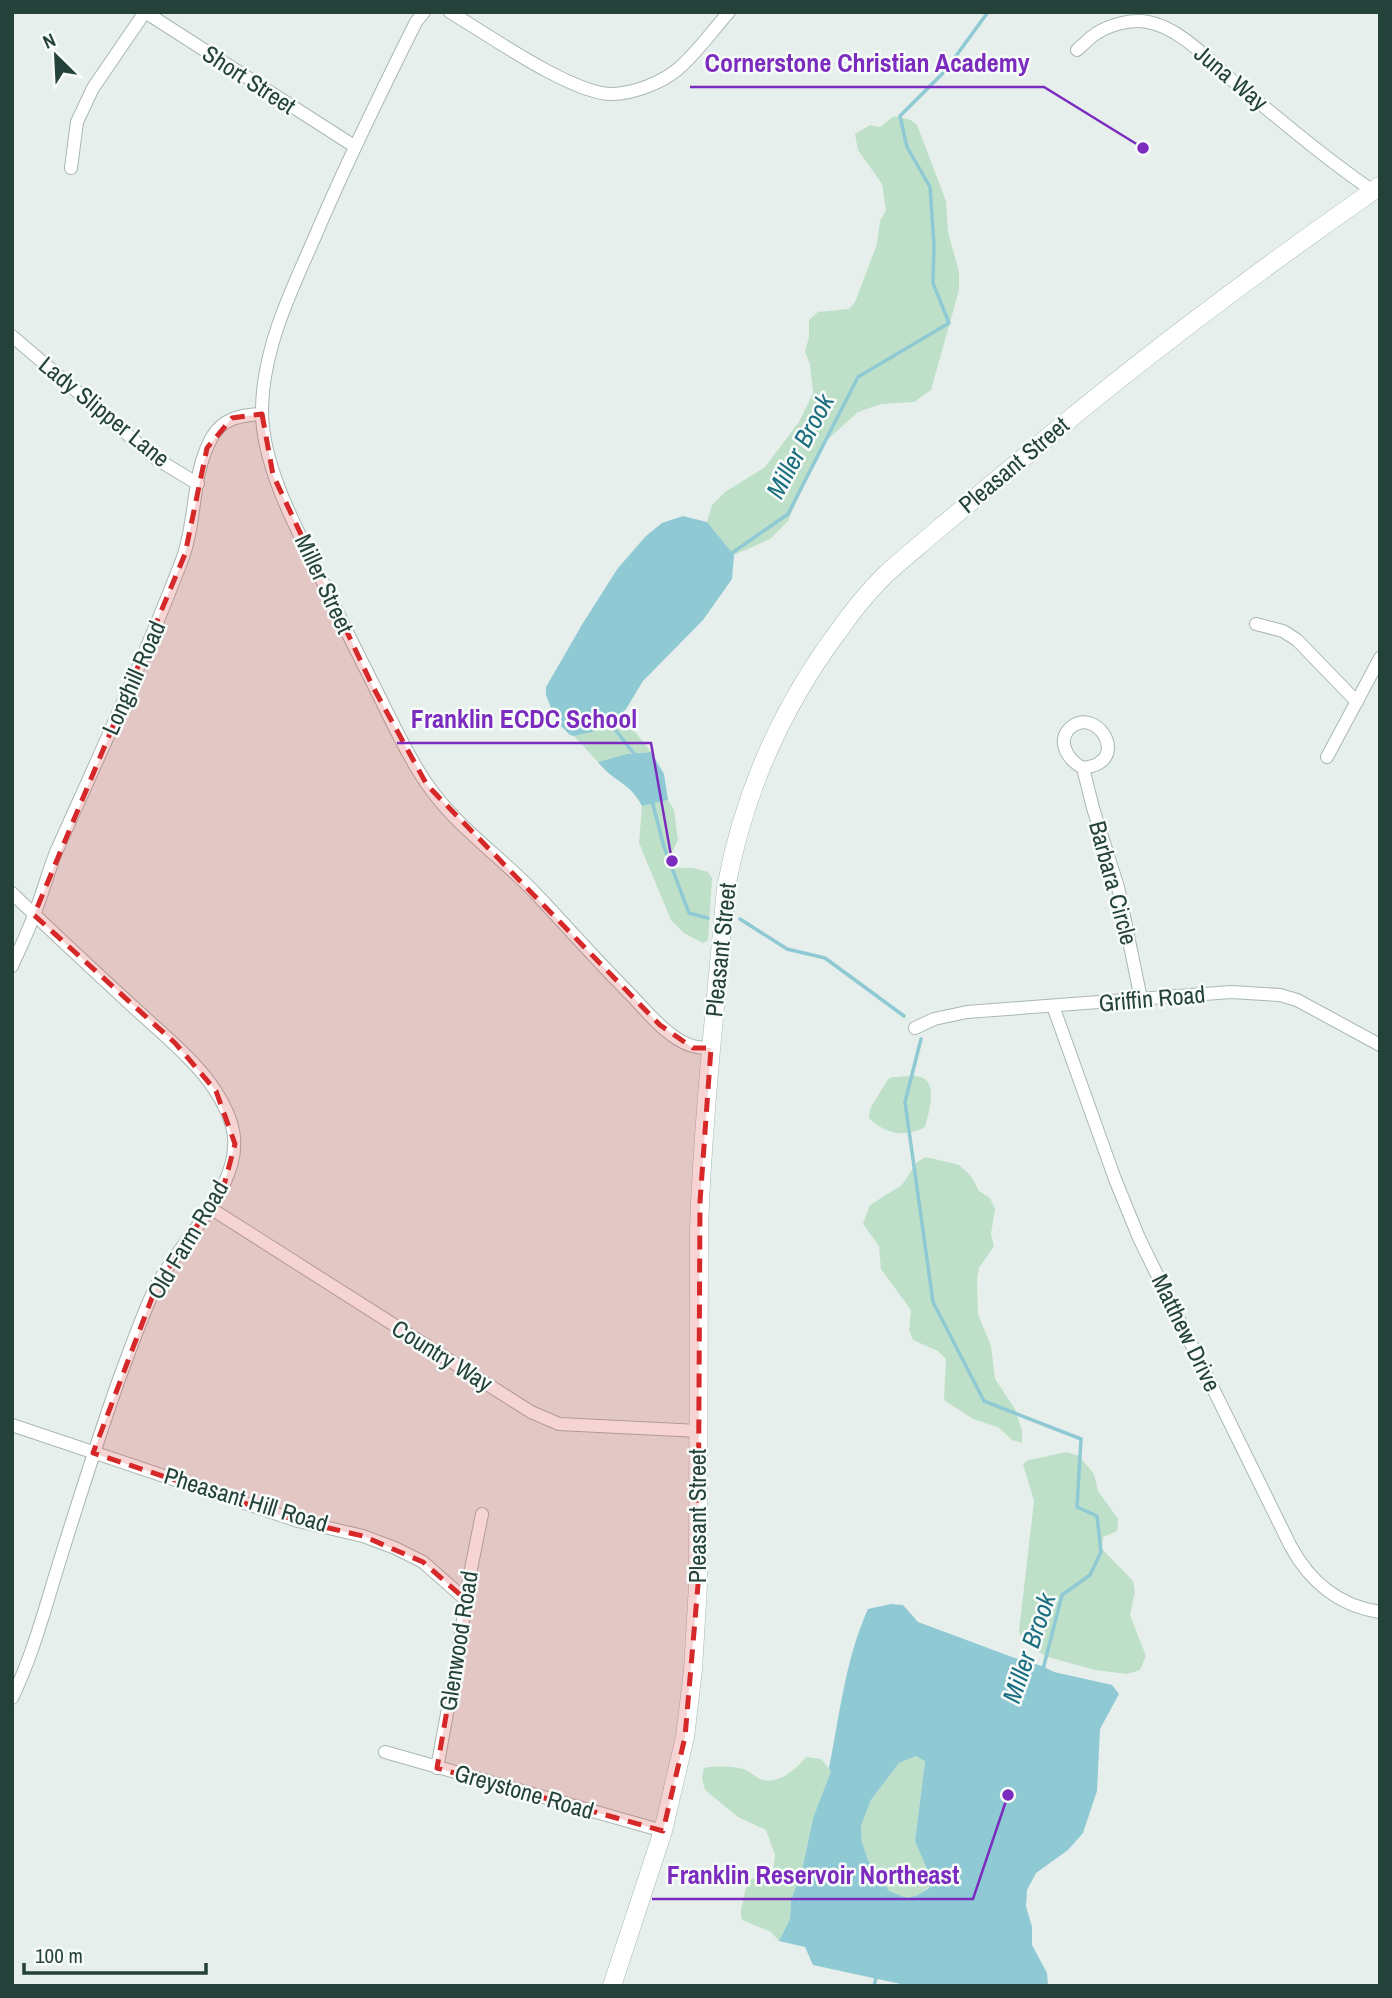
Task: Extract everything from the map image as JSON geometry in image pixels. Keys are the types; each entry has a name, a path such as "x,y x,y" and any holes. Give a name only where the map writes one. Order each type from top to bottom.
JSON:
{"street":[{"name":"Short Street","path":"145,12 354,146"},
{"path":"71,168 77,122 93,88 145,12"},
{"name":"Miller Street","path":"424,12 354,146 287,300 263,381 262,414 268,457 273,475 373,687 427,785 465,827 537,894 660,1026 693,1048 711,1048"},
{"path":"450,12 557,76 581,87 611,94 651,85 677,69 729,12"},
{"name":"Juna Way","path":"1077,50 1097,33 1133,21 1150,22 1168,30 1191,44 1336,165 1376,188"},
{"name":"Pleasant Street","path":"612,1986 663,1831 685,1737 693,1670 698,1585 699,1215 711,1048 726,888 740,822 778,728 800,687 852,613 883,577 1118,379 1227,295 1376,188"},
{"name":"Lady Slipper Lane","path":"12,336 155,458 198,484"},
{"name":"Longhill Road","path":"12,966 55,855 185,554 207,448 216,431 232,418 262,414"},
{"path":"1256,624 1283,631 1297,640 1357,702"},
{"path":"1327,757 1380,658"},
{"name":"Barbara Circle","path":"1083,768 1118,887 1141,999"},
{"name":"Old Farm Road","path":"12,893 174,1043 216,1091 229,1116 235,1144 234,1157 223,1185 156,1287 135,1337 93,1453 34,1643 18,1667 12,1698"},
{"name":"Griffin Road","path":"915,1028 934,1019 967,1012 1231,992 1280,995 1297,1000 1380,1045"},
{"name":"Matthew Drive","path":"1053,1006 1139,1238 1296,1558 1312,1578 1336,1598 1358,1608 1380,1612"},
{"name":"Country Way","path":"209,1208 531,1412 559,1424 699,1431"},
{"name":"Pheasant Hill Road","path":"12,1425 298,1521 363,1535 423,1562 466,1600"},
{"name":"Glenwood Road","path":"437,1768 482,1514"},
{"name":"Greystone Road","path":"386,1752 663,1831"}],"highlighted area":[{"path":"262,414 273,475 373,687 427,785 660,1025 693,1048 711,1048 700,1202 698,1585 685,1737 663,1831 437,1768 466,1600 423,1562 363,1536 298,1521 93,1453 156,1287 224,1185 235,1144 216,1091 175,1043 34,915 185,554 207,448 232,418"}],"green space":[{"path":"894,116 911,120 917,125 946,201 948,232 959,272 959,290 931,390 914,402 881,404 858,412 827,440 815,460 788,521 770,539 734,555 707,522 712,505 725,492 765,467 799,422 813,393 810,364 805,352 809,337 809,320 818,312 849,309 855,302 877,244 880,221 886,210 882,184 858,150 855,134 870,125 880,127"},
{"path":"621,714 651,752 627,754 598,762 574,736 605,726"},
{"path":"668,800 674,810 678,840 672,852 678,868 708,872 712,878 708,940 703,943 684,933 671,920 639,843 642,806"},
{"path":"916,1076 928,1082 931,1101 925,1127 895,1133 882,1128 869,1118 870,1109 888,1079"},
{"path":"926,1157 959,1165 971,1176 979,1191 990,1198 995,1209 991,1234 994,1246 979,1268 977,1280 978,1314 991,1346 995,1379 1015,1409 1022,1431 1022,1443 1012,1440 998,1427 973,1419 944,1400 946,1359 938,1351 913,1340 909,1330 911,1310 881,1269 879,1246 863,1224 870,1205 902,1185 917,1162"},
{"path":"1067,1452 1079,1456 1094,1474 1098,1491 1118,1519 1117,1531 1103,1537 1102,1549 1133,1581 1135,1592 1130,1615 1146,1656 1140,1670 1127,1674 1095,1670 1048,1657 1023,1644 1019,1631 1034,1501 1023,1464 1029,1460"},
{"path":"916,1756 925,1760 915,1841 931,1878 929,1887 918,1895 907,1898 889,1891 868,1860 862,1842 861,1826 871,1800 899,1763"},
{"path":"806,1757 821,1759 831,1771 813,1818 803,1866 791,1901 790,1919 779,1941 771,1932 742,1920 741,1915 748,1883 773,1870 775,1855 766,1830 738,1817 705,1790 702,1778 704,1768 734,1767 763,1780 776,1780 793,1770"}],"water":[{"path":"683,516 707,522 734,555 732,579 703,620 643,681 626,709 612,723 592,732 570,735 556,721 546,695 546,687 618,568 646,536 662,523"},
{"path":"651,752 664,774 668,800 642,806 632,792 598,762 627,754"},
{"path":"891,1604 903,1605 918,1622 1054,1672 1112,1685 1119,1694 1100,1729 1097,1791 1083,1833 1068,1850 1036,1873 1027,1890 1026,1906 1032,1927 1032,1945 1047,1973 1048,1986 910,1986 813,1965 805,1947 779,1941 790,1919 791,1901 803,1866 813,1818 831,1771 829,1768 848,1667 868,1609","holes":["916,1756 925,1761 915,1841 931,1878 929,1888 907,1898 889,1891 868,1860 862,1842 861,1826 871,1800 899,1763"]}],"waterway":[{"name":"Miller Brook","path":"729,555 788,514 858,377 949,323 933,283 934,245 930,187 907,147 900,116 945,71 988,12"},
{"name":"Miller Brook","path":"610,723 635,755"},
{"name":"Miller Brook","path":"652,801 664,847 689,913 708,918"},
{"name":"Miller Brook","path":"740,919 787,949 825,958 904,1016"},
{"name":"Miller Brook","path":"921,1039 905,1102 933,1302 984,1401 1081,1439 1077,1507 1097,1516 1101,1552 1090,1575 1062,1595 1043,1669"},
{"name":"Miller Brook","path":"874,1986 877,1974"}],"place":[{"name":"Cornerstone Christian Academy","path":"1143,148"},
{"name":"Franklin ECDC School","path":"672,861"},
{"name":"Franklin Reservoir Northeast","path":"1008,1795"}]}
